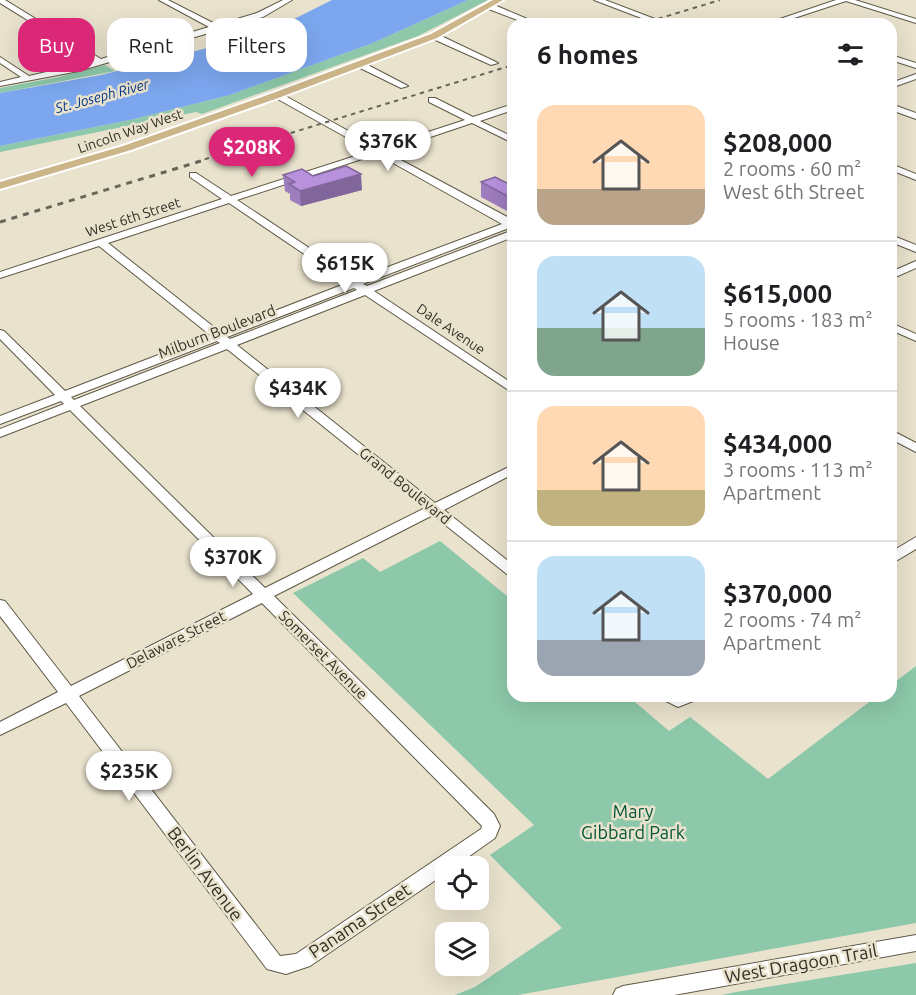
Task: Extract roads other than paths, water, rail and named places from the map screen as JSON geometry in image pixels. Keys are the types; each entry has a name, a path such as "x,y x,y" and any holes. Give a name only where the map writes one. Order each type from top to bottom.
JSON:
{"main road":[{"name":"Lincoln Way West","path":"0,186 127,148 277,95 434,36 500,0"}],"street":[{"path":"0,0 100,62"},
{"path":"163,0 206,23"},
{"path":"250,18 288,0"},
{"path":"598,0 648,18"},
{"path":"787,18 843,0"},
{"path":"848,0 916,21"},
{"path":"489,6 520,18"},
{"path":"0,84 100,62 206,31"},
{"path":"434,36 494,63"},
{"path":"0,59 28,79"},
{"path":"897,59 916,67"},
{"path":"359,64 404,86"},
{"path":"897,75 916,67"},
{"path":"897,84 916,76"},
{"path":"277,95 507,223"},
{"path":"432,100 507,137"},
{"name":"West 6th Street","path":"0,275 507,109"},
{"path":"897,109 916,116"},
{"path":"897,169 916,177"},
{"name":"Dale Avenue","path":"193,174 507,385"},
{"name":"Milburn Boulevard","path":"0,433 67,401 223,340 355,283 507,228"},
{"name":"Milburn Boulevard","path":"223,340 366,290 507,228"},
{"path":"897,241 916,249"},
{"name":"Grand Boulevard","path":"101,242 507,567"},
{"path":"897,273 916,264"},
{"path":"897,329 916,338"},
{"name":"Somerset Avenue","path":"0,333 488,819 491,826"},
{"name":"Milburn Boulevard","path":"0,420 67,401"},
{"path":"897,437 916,448"},
{"name":"Delaware Street","path":"0,729 507,472"},
{"path":"897,555 916,542"},
{"name":"Berlin Avenue","path":"0,605 267,956 283,966"},
{"name":"Panama Street","path":"283,966 293,965 313,953 471,847 489,833 491,826"},
{"name":"West Dragoon Trail","path":"623,995 916,943"}],"water":[{"name":"St. Joseph River","path":"332,0 468,0 373,43 307,67 307,18 296,18"},
{"name":"St. Joseph River","path":"206,48 206,72 293,72 230,95 130,120 0,146 0,93 113,72 194,72 194,51"}],"railway":[{"path":"661,18 720,0"},
{"path":"196,162 507,67"},
{"path":"0,222 201,161"}],"park label":[{"name":"Mary Gibbard Park","path":"633,822"}]}
